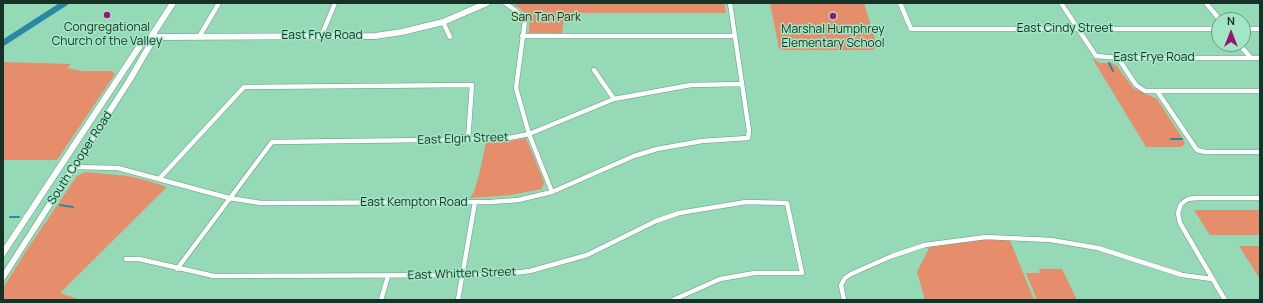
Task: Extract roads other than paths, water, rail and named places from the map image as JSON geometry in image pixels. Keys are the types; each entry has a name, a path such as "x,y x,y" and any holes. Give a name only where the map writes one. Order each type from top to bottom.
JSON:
{"main road":[{"name":"South Cooper Road","path":"3,253 141,44 151,37 173,3"},
{"name":"East Frye Road","path":"151,37 321,37 391,34 443,22 487,3"},
{"name":"South Cooper Road","path":"3,277 137,67 150,45 151,37"},
{"path":"126,67 137,67"},
{"path":"60,167 74,167"}],"street":[{"path":"199,37 219,3"},
{"path":"321,37 336,3"},
{"path":"505,3 516,10 525,21 516,88 518,100 529,134 552,192"},
{"path":"730,3 742,84"},
{"name":"East Cindy Street","path":"900,3 911,29 1211,29"},
{"path":"1061,3 1077,29"},
{"path":"1206,3 1213,12"},
{"path":"443,22 450,37"},
{"name":"East Frye Road","path":"1077,29 1096,56 1118,58 1260,58"},
{"path":"522,36 734,36"},
{"path":"1246,52 1251,58"},
{"path":"1118,58 1136,85 1145,90 1260,91"},
{"path":"594,70 614,100"},
{"name":"East Elgin Street","path":"229,198 272,142 504,139 529,134 614,100 656,90 691,85 742,84"},
{"name":"East Kempton Road","path":"74,167 118,168 160,178 229,198 261,203 475,202 518,200 552,192 634,156 657,149 702,141 748,138 749,131 742,84"},
{"path":"160,178 244,87 472,85 468,140"},
{"path":"1157,91 1197,150 1206,152 1260,152"},
{"path":"177,269 229,198"},
{"path":"1225,300 1180,223 1178,213 1181,204 1188,199 1196,198 1260,198"},
{"path":"458,300 475,202"},
{"name":"East Whitten Street","path":"126,259 139,259 177,269 214,276 497,275 530,271 563,263 587,255 656,222 679,213 746,202 787,203 802,272 755,273 720,279 673,300"},
{"path":"844,300 841,286 844,278 851,274 892,256 924,245 986,236 1049,240 1098,248 1182,275 1212,279"},
{"path":"381,300 388,276"}],"waterway":[{"path":"3,43 65,3"},
{"path":"1109,63 1113,71"},
{"path":"1171,139 1182,139"},
{"path":"60,205 73,207"},
{"path":"10,217 19,217"}],"place":[{"name":"Congregational Church of the Valley","path":"107,15"},
{"name":"Marshal Humphrey Elementary School","path":"833,16"}],"park label":[{"name":"San Tan Park","path":"546,18"}]}
